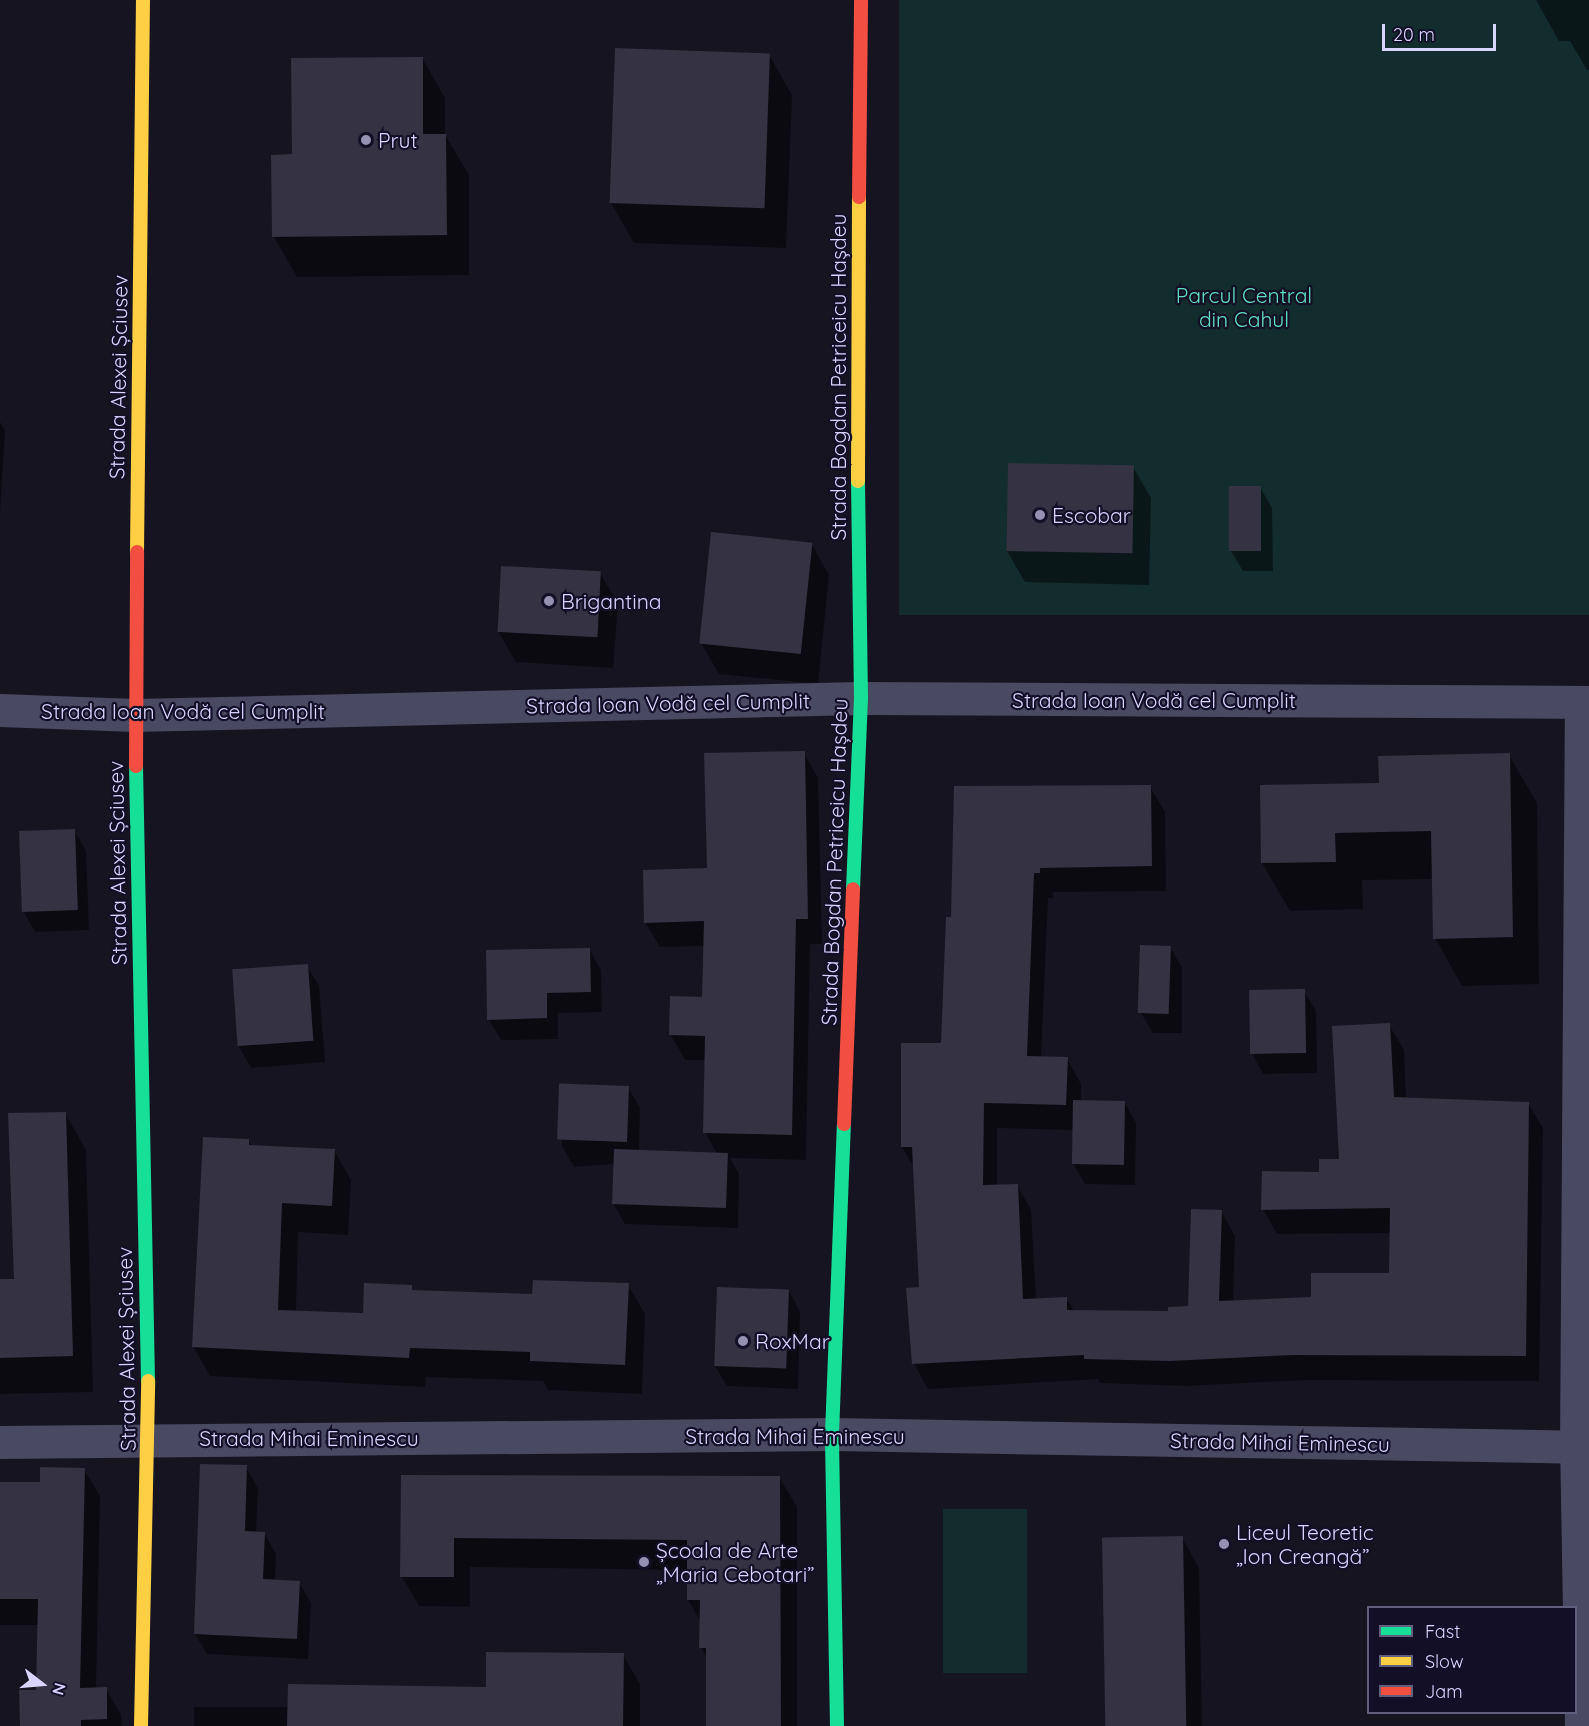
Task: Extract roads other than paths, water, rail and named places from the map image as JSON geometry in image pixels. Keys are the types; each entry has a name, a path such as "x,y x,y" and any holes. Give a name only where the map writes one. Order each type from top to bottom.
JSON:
{"street":[{"name":"Strada Alexei Șciusev","path":"141,1726 149,1439 135,715 143,0"},
{"name":"Strada Bogdan Petriceicu Hașdeu","path":"837,1726 832,1434 861,698 857,390 861,0"},
{"name":"Strada Ioan Vodă cel Cumplit","path":"0,710 135,715 861,698 1585,702"},
{"path":"1581,1726 1585,702"},
{"name":"Strada Mihai Eminescu","path":"0,1442 832,1434 1582,1447"}],"place":[{"name":"Prut","path":"366,140"},
{"name":"Escobar","path":"1040,515"},
{"name":"Brigantina","path":"549,601"},
{"name":"RoxMar","path":"743,1341"},
{"name":"Liceul Teoretic „Ion Creangă”","path":"1224,1544"},
{"name":"Școala de Arte „Maria Cebotari”","path":"644,1562"}],"park label":[{"name":"Parcul Central din Cahul","path":"1244,307"}]}
